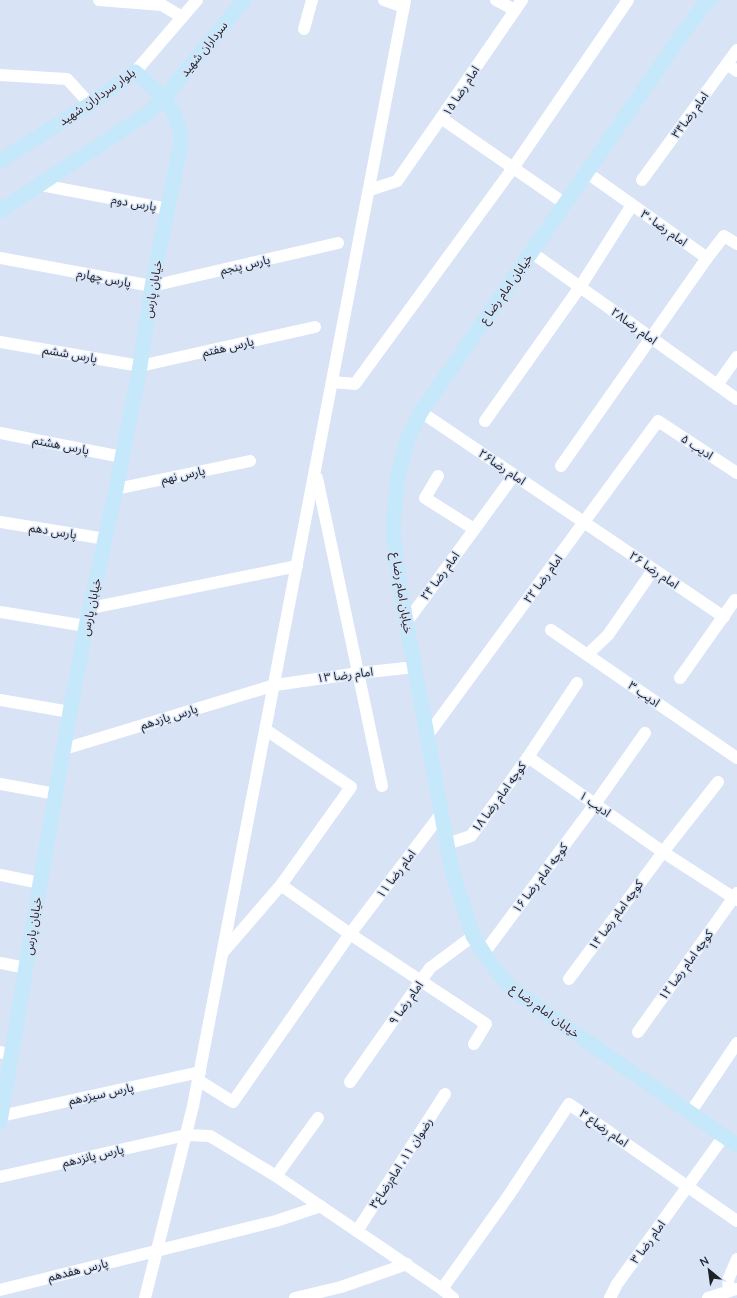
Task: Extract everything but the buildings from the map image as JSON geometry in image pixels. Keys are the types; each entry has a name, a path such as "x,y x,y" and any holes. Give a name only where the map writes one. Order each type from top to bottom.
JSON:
{"main road":[{"name":"سرداران شهید","path":"164,98 244,0"},
{"name":"خیابان امام رضا ع","path":"711,0 705,4 683,34 421,412 408,438 398,474 393,529 399,582 441,814 457,891 473,936 484,953 513,990 737,1145"},
{"name":"خیابان پارس","path":"1,1119 6,1054 26,968 86,626 116,489 140,366 152,286 181,142 180,125 164,98 135,72"},
{"name":"بلوار سرداران شهید","path":"0,161 90,104 135,72"},
{"path":"0,211 41,186 148,113 164,98"}],"street":[{"path":"99,0 162,5 182,17"},
{"name":"بلوار سرداران شهید","path":"135,72 197,0"},
{"path":"304,29 312,0"},
{"path":"144,1298 186,1134 199,1076 370,190 404,4 384,0"},
{"path":"496,0 515,10"},
{"name":"۱۵ امام رضا","path":"522,0 442,118 564,204"},
{"path":"333,382 355,384 513,168 628,0"},
{"name":"امام رضا۳۴","path":"642,180 732,67 737,50"},
{"path":"0,75 67,79 90,104"},
{"path":"370,190 397,181 442,118"},
{"name":"امام رضا۳۰","path":"586,172 707,258"},
{"name":"پارس‌‌ دوم","path":"41,186 100,198 168,209"},
{"path":"485,421 580,287 632,205"},
{"path":"561,466 724,236 737,244"},
{"name":"پارس‌‌ پنجم","path":"152,286 338,243"},
{"name":"امام رضا۲۸","path":"531,252 737,399"},
{"name":"پارس‌‌ چهارم","path":"0,258 152,286"},
{"name":"پارس‌‌ هفتم","path":"140,366 315,327"},
{"name":"پارس‌‌ ششم","path":"0,342 140,366"},
{"path":"717,385 737,357"},
{"name":"امام رضا۲۶","path":"421,412 584,523"},
{"name":"ادیب ۵","path":"658,421 737,473"},
{"name":"امام رضا ۲۲","path":"427,736 658,421"},
{"name":"پارس‌‌ هشتم","path":"0,433 122,457"},
{"name":"پارس‌‌ نهم","path":"116,489 250,460"},
{"path":"316,472 382,786"},
{"name":"امام رضا ۲۴","path":"406,622 514,475"},
{"path":"438,476 425,498 474,529"},
{"name":"پارس‌‌ دهم","path":"0,522 106,539"},
{"name":"امام رضا ۲۶","path":"584,523 724,618"},
{"path":"91,608 297,566"},
{"path":"588,654 608,635 653,570"},
{"path":"680,678 724,618 735,600"},
{"path":"0,612 86,626"},
{"name":"ادیب ۳","path":"551,630 588,654 737,758"},
{"name":"امام رضا ۱۳","path":"275,685 415,667"},
{"path":"528,757 577,683"},
{"name":"پارس‌‌ یازدهم","path":"64,750 275,685"},
{"path":"0,700 70,712"},
{"path":"223,953 281,885 351,787 266,730"},
{"name":"کوچه امام رضا ۱۶","path":"484,953 595,804 645,733"},
{"name":"ادیب ۱","path":"528,757 663,852 736,897"},
{"name":"کوچه امام رضا ۱۸","path":"447,844 470,836 528,757"},
{"name":"کوچه امام رضا ۱۴","path":"569,979 663,852 718,782"},
{"path":"0,784 56,794"},
{"name":"امام رضا ۱۱","path":"199,1076 233,1102 350,934 441,814"},
{"path":"0,875 40,883"},
{"path":"281,885 420,982 486,1024 474,1044"},
{"name":"کوچه امام رضا ۱۲","path":"638,1032 736,897"},
{"name":"امام رضا ۹","path":"350,1082 430,968 473,936"},
{"path":"0,963 26,968"},
{"path":"690,1112 737,1043"},
{"name":"پارس‌ سیزدهم","path":"1,1119 199,1076"},
{"name":"رضوان ۱۱، امام‌رضا‌ع‌۳","path":"357,1231 446,1094"},
{"name":"امام رضا‌ع ۳","path":"442,1289 509,1195 569,1104 689,1187"},
{"path":"276,1176 318,1118"},
{"name":"پارس‌ پانزدهم","path":"0,1177 186,1134 210,1136 276,1176 407,1264 453,1298"},
{"name":"امام رضا ۳","path":"610,1298 617,1284 689,1187 724,1136"},
{"path":"689,1187 737,1221"},
{"name":"پارس‌ هفدهم","path":"0,1290 276,1221 321,1206"},
{"path":"708,1298 733,1290 728,1280 737,1259"},
{"path":"296,1298 341,1287 407,1264"}]}
